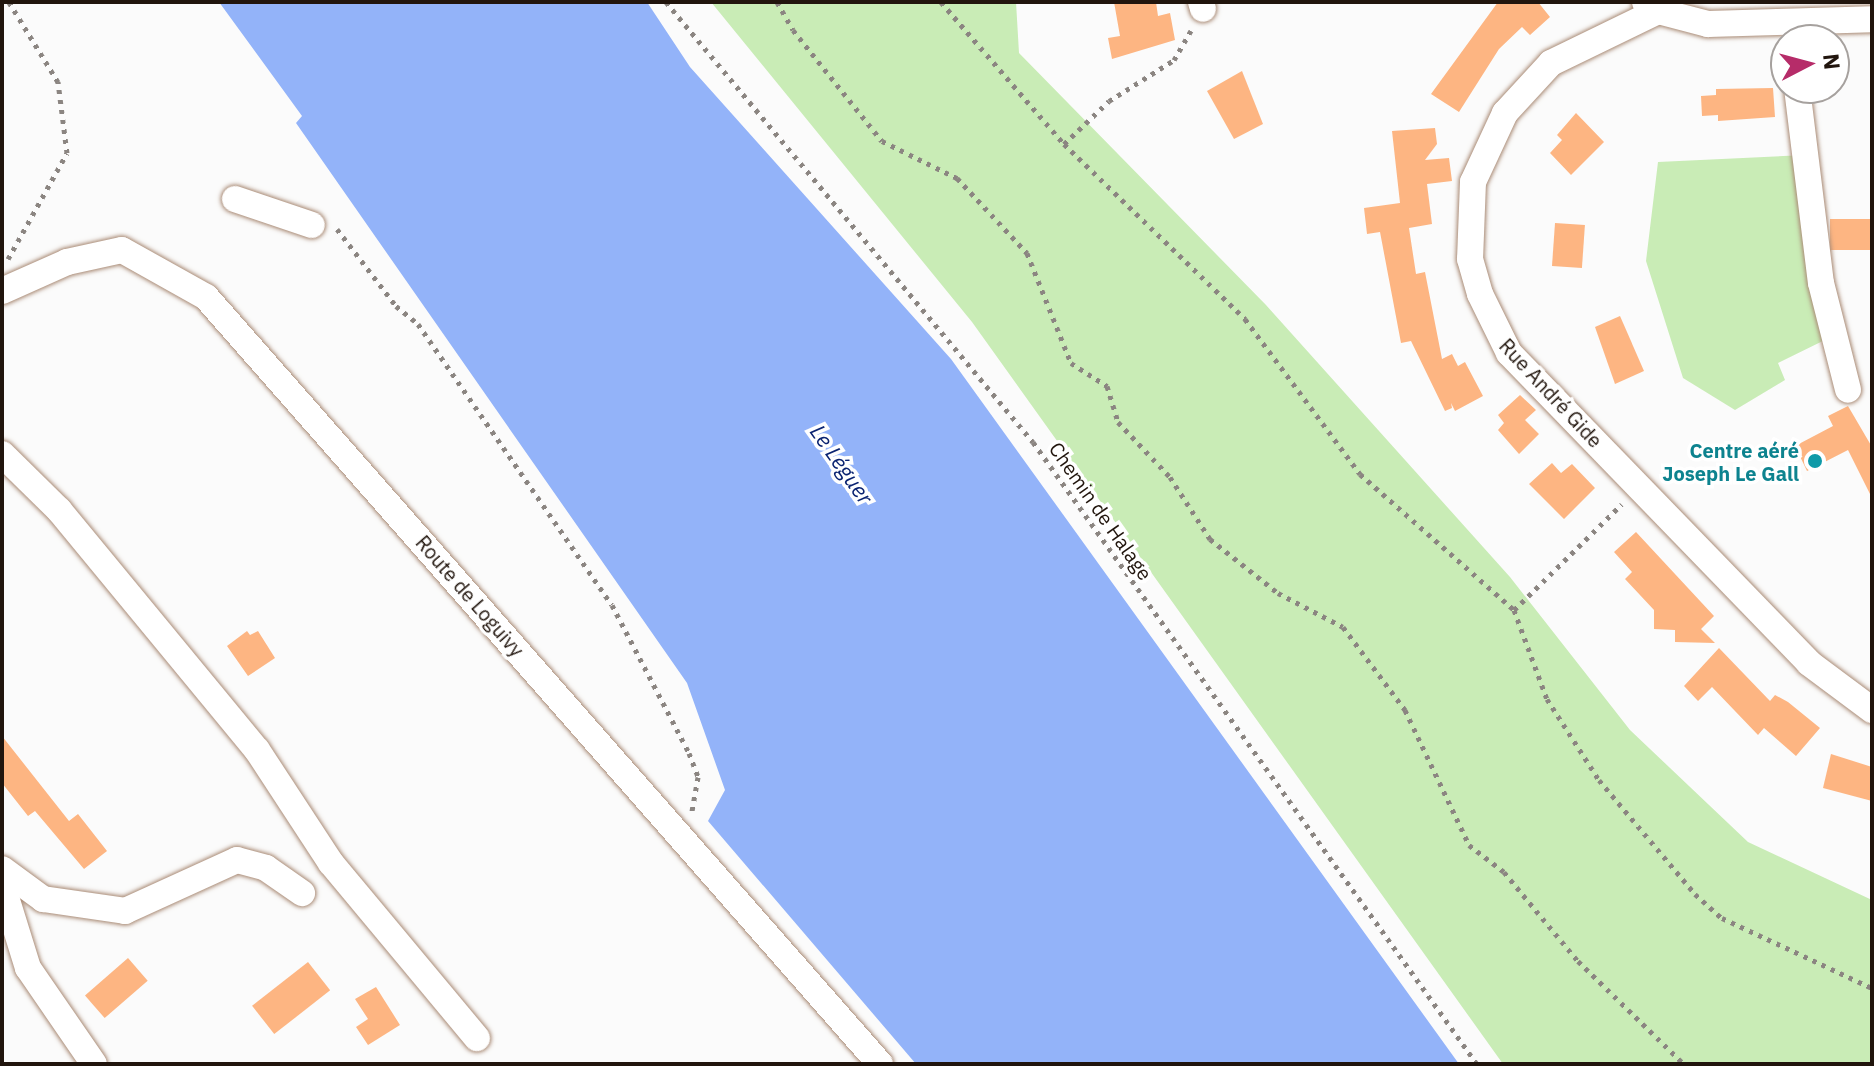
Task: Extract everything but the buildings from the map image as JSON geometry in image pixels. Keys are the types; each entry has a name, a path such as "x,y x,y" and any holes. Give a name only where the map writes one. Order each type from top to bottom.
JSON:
{"street":[{"path":"1652,6 1708,24 1770,30"},
{"name":"Rue André Gide","path":"1652,6 1578,47 1529,85 1505,113 1473,182 1468,225 1480,294 1509,353 1809,663 1872,710"},
{"path":"1840,24 1872,19"},
{"path":"1799,104 1821,283 1848,390"},
{"path":"235,199 312,225"},
{"name":"Route de Loguivy","path":"2,291 67,262 122,250 206,297 880,1064"},
{"path":"2,454 59,510 257,750 331,863 477,1038"},
{"path":"2,869 43,899 125,911 237,860 266,868 302,893"},
{"path":"2,884 28,968 94,1064"}],"path":[{"path":"2,270 67,153 58,82 9,2"},
{"name":"Chemin de Halage","path":"666,2 1033,442 1477,1064"},
{"path":"777,2 793,30 882,141 957,178 1027,253 1071,363 1107,386 1118,422 1170,477 1210,539 1278,593 1343,627 1405,710 1469,845 1504,872 1578,961 1684,1064"},
{"path":"941,2 1064,144 1245,319 1360,474 1514,610 1530,665 1556,713 1614,800 1695,894 1722,918 1872,988"},
{"path":"1064,144 1109,101 1174,60 1202,5"},
{"path":"312,225 331,222 396,306 418,324 612,605 653,676 698,777 690,820"},
{"path":"1514,610 1640,487"}],"green space":[{"path":"711,2 1016,2 1019,53 1266,305 1510,577 1630,730 1748,842 1872,900 1872,1064 1503,1064 972,322"},
{"path":"1805,155 1835,335 1778,363 1785,380 1735,410 1683,378 1646,261 1658,162"}],"water":[{"name":"Le Léguer","path":"219,2 647,2 690,67 951,359 1459,1064 916,1064 708,821 725,790 687,683 296,123 302,116"}],"place":[{"name":"Centre aéré Joseph Le Gall","path":"1815,461"}]}
